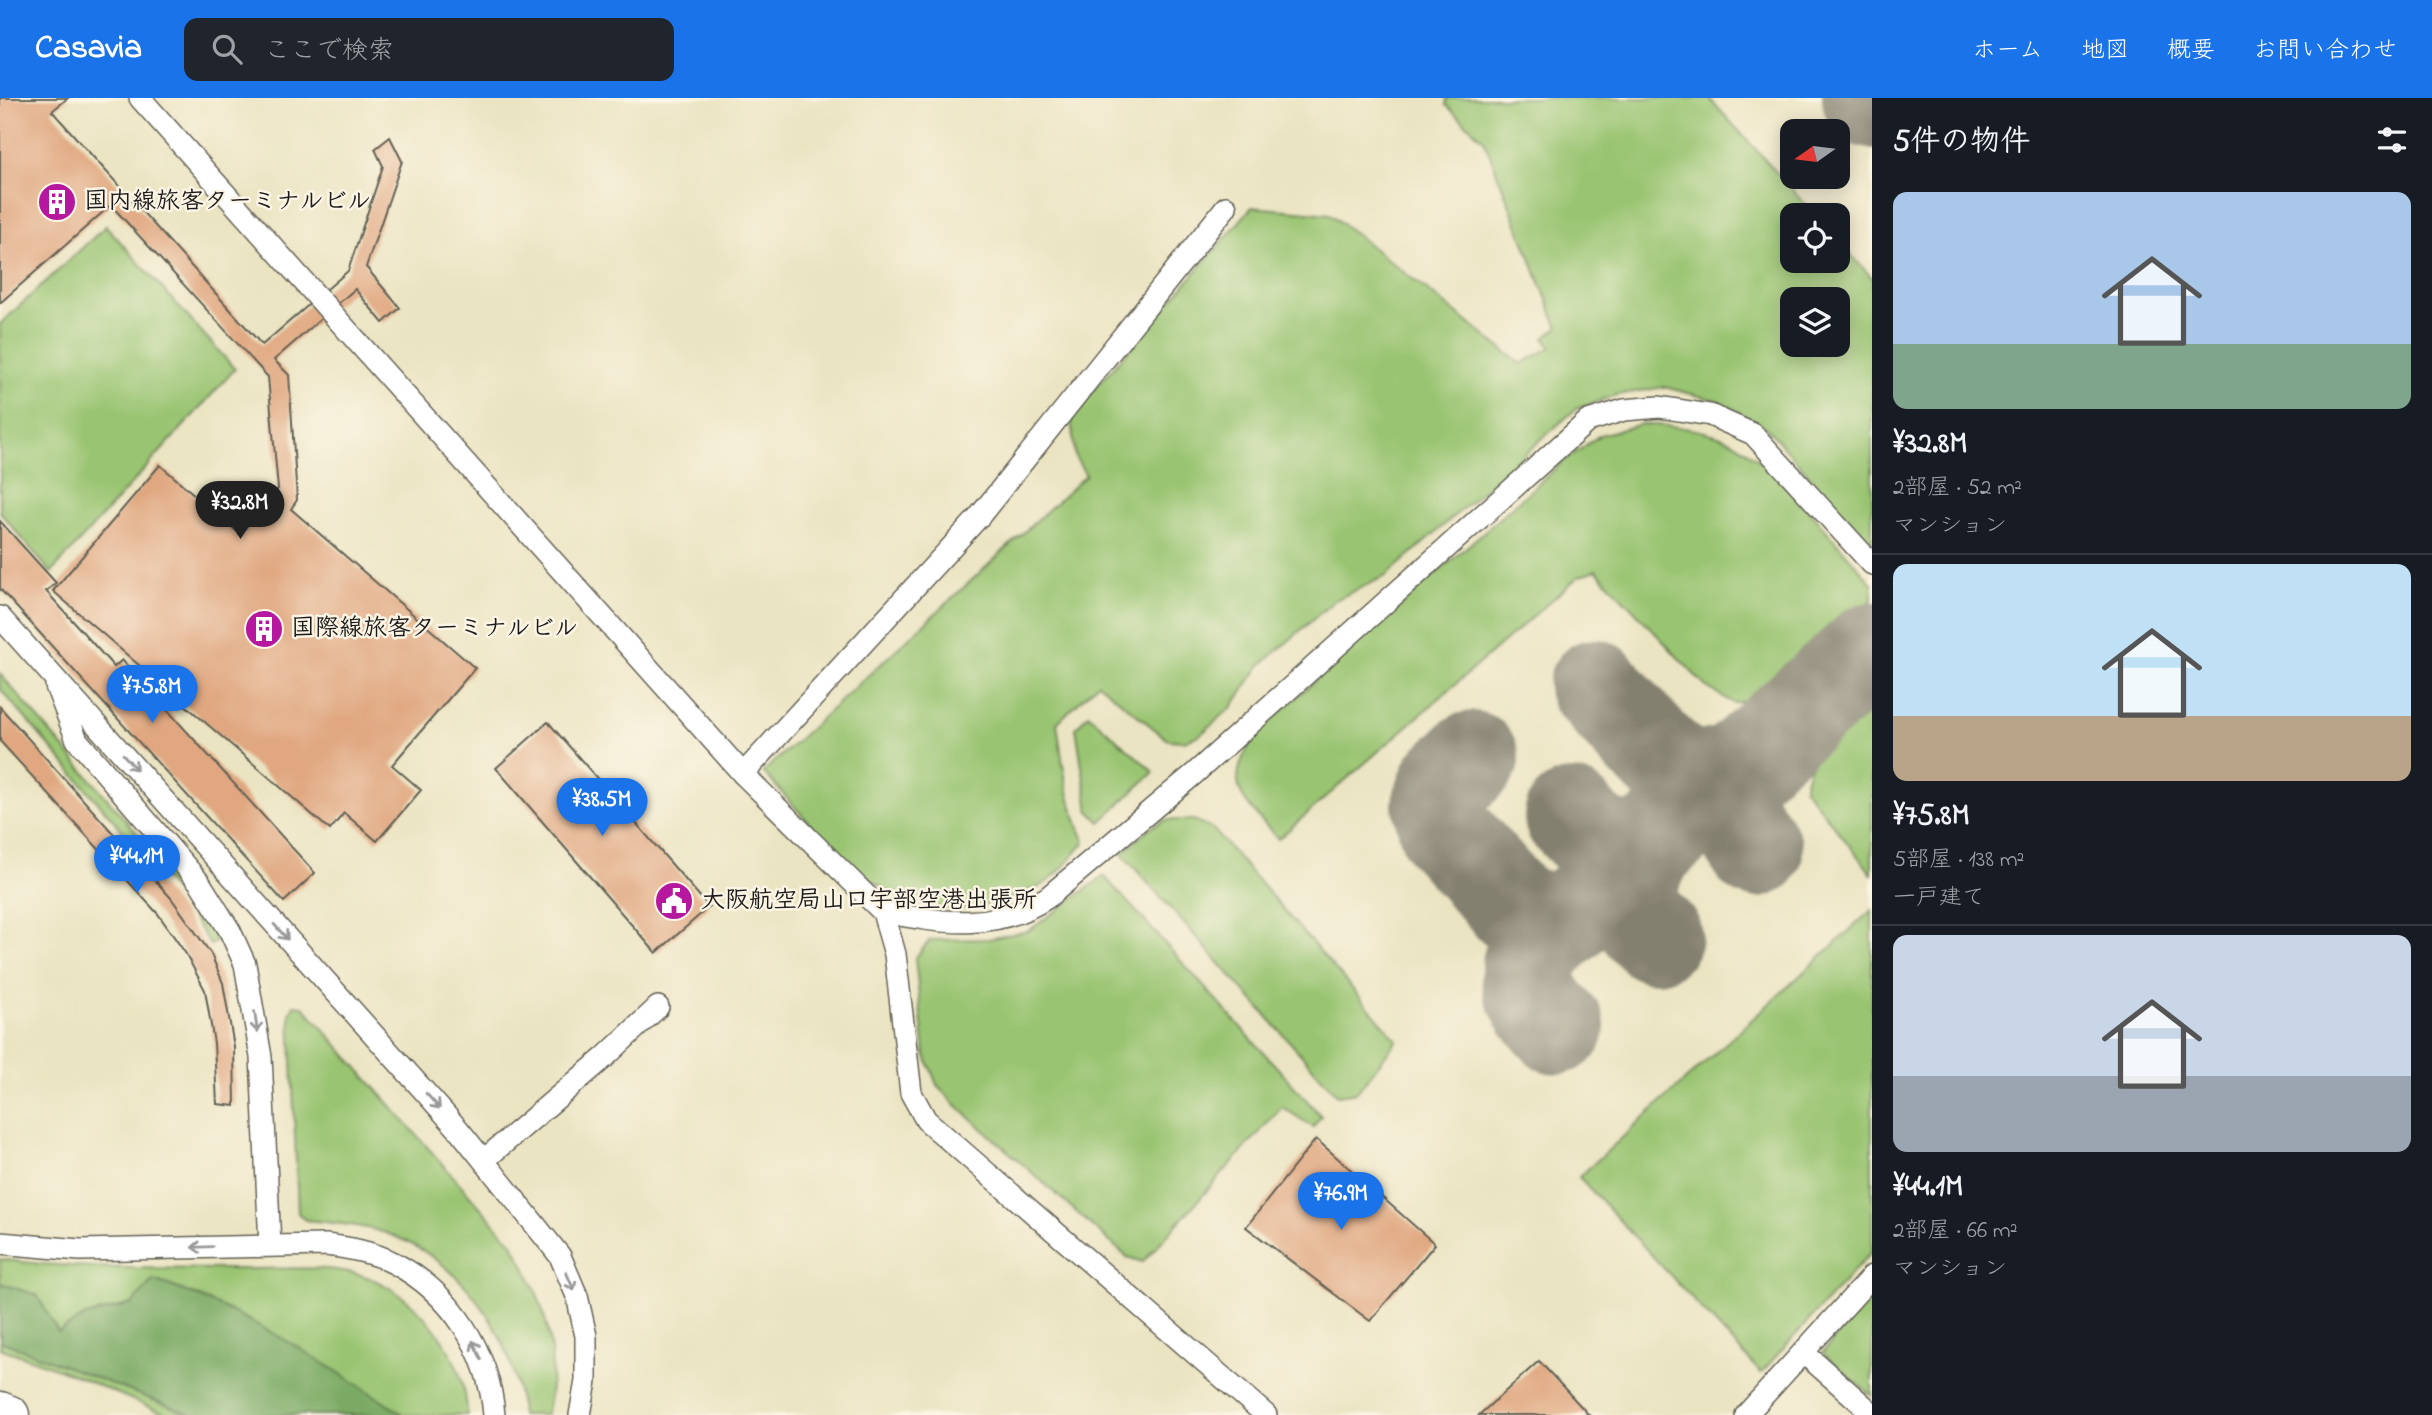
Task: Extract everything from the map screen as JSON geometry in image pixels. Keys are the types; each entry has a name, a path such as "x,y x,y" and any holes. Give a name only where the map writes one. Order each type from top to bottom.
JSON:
{"main road":[{"path":"0,1411 10,1415"}],"lane":[{"path":"140,98 743,774 883,912 895,954 911,1093 926,1120 1266,1415"},
{"path":"743,774 978,519 1226,207"},
{"path":"883,912 937,923 982,921 1026,912 1048,897 1194,774 1588,421 1624,410 1659,407 1710,415 1753,434 1872,564"},
{"path":"0,617 484,1160 560,1256 577,1296 586,1336 586,1381 580,1415"},
{"path":"52,674 77,740 200,883 230,931 244,964 261,1057 270,1245"},
{"path":"484,1160 605,1057 658,1007"},
{"path":"0,1243 80,1250 270,1245 326,1245 361,1250 393,1262 420,1279 443,1300 466,1329 484,1365 494,1415"},
{"path":"1746,1415 1872,1276"},
{"path":"1804,1353 1872,1413"}],"green space":[{"path":"1447,98 1709,98 1780,176 1780,189 1791,189 1804,203 1780,203 1780,273 1850,273 1850,253 1872,278 1872,547 1767,428 1719,401 1664,387 1617,395 1576,409 1386,576 1335,600 1260,666 1232,707 1200,735 1184,741 1168,740 1098,683 1057,723 1070,799 1085,842 1044,884 1009,898 969,908 932,907 899,896 869,879 841,855 763,772 1086,475 1075,457 1071,416 1252,207 1330,214 1521,364 1551,347 1544,338 1558,328 1484,140 1446,105"},
{"path":"106,226 235,369 51,573 0,512 0,324"},
{"path":"1642,424 1706,432 1727,439 1744,449 1783,483 1872,583 1872,600 1750,700 1733,703 1705,686 1596,570 1578,577 1278,839 1245,801 1240,790 1240,767 1256,733 1564,461 1600,435"},
{"path":"0,674 189,893 221,939 210,945 179,896 0,689"},
{"path":"1872,703 1872,874 1804,788 1812,762 1820,751"},
{"path":"1088,714 1154,772 1100,822 1089,811 1076,728"},
{"path":"1165,820 1194,820 1213,829 1397,1040 1357,1092 1337,1095 1122,854 1148,829"},
{"path":"1104,876 1321,1116 1313,1127 1282,1107 1143,1262 1127,1257 957,1106 937,1085 925,1054 915,958 930,940 988,939 1028,931"},
{"path":"1872,910 1872,1251 1761,1373 1579,1177"},
{"path":"294,1005 303,1006 512,1243 533,1284 547,1326 552,1369 546,1415 521,1415 517,1386 497,1332 483,1308 444,1266 420,1249 383,1232 339,1223 305,1220 298,1213 290,1013"},
{"path":"0,1259 125,1268 320,1269 361,1275 382,1283 401,1296 435,1329 458,1371 465,1393 467,1415 168,1415 69,1373 0,1348"},
{"path":"153,1280 219,1306 283,1338 404,1415 192,1415 0,1341 0,1283 37,1295 58,1332 86,1316 132,1304"},
{"path":"1872,1296 1872,1396 1822,1353"}],"building":[{"name":"国際線旅客ターミナルビル","path":"0,98 68,98 52,111 262,345 348,271 383,166 375,149 390,137 402,161 366,267 400,308 383,323 355,289 274,360 289,375 297,500 291,509 475,668 392,765 421,790 377,841 344,813 330,830 53,591 160,465 240,534 278,489 268,377 111,205 0,303"},
{"path":"0,521 56,583 46,591 114,667 122,660 315,873 284,902 0,589"},
{"path":"0,707 171,898 211,954 223,983 234,1047 235,1106 217,1104 214,1043 205,990 186,954 158,914 0,741"},
{"path":"548,722 709,907 656,953 496,768"},
{"path":"1316,1139 1435,1244 1370,1321 1246,1227"},
{"path":"1539,1361 1589,1415 1479,1415"}],"taxiway":[{"path":"1869,98 1872,102"},
{"path":"1558,1027 1541,1007 1529,982 1530,961 1543,940 1872,649"},
{"path":"1595,686 1653,749 1677,770 1699,777 1735,770"},
{"path":"1472,758 1447,782 1439,804 1446,831 1512,906 1537,918 1567,918"},
{"path":"1735,770 1731,805 1737,821 1756,851"},
{"path":"1571,817 1593,839 1622,851 1651,844"},
{"path":"1651,844 1632,881 1631,891 1636,913 1655,936"}],"place":[{"name":"国内線旅客ターミナルビル","path":"57,202"},
{"name":"国際線旅客ターミナルビル","path":"264,629"},
{"name":"大阪航空局山口宇部空港出張所","path":"674,901"}]}
